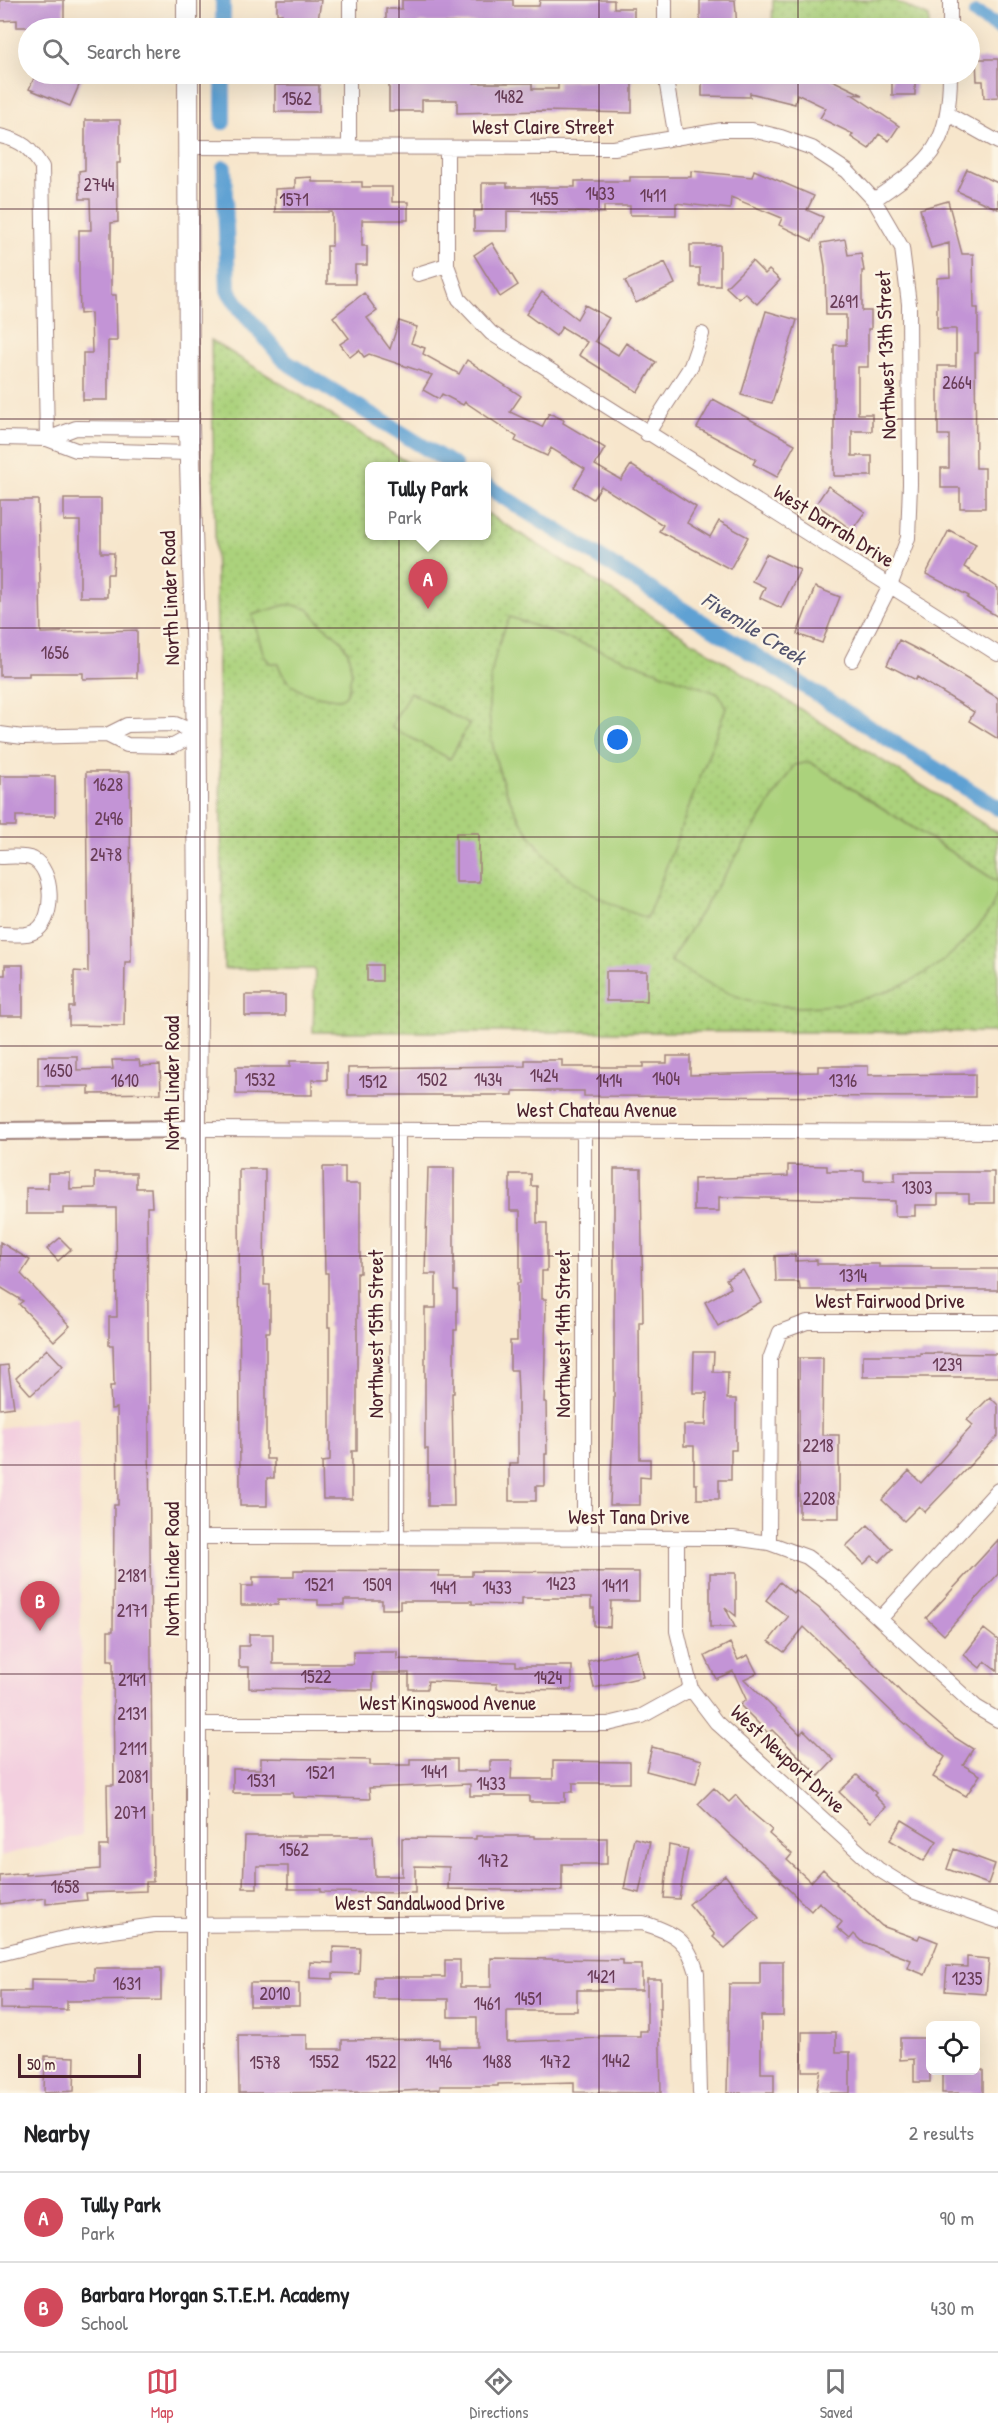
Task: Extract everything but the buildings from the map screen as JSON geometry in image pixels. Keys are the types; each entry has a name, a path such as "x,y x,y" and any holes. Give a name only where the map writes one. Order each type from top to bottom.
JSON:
{"main road":[{"path":"187,0 187,18"},
{"name":"North Linder Road","path":"188,84 189,429 197,733 196,2093"}],"street":[{"path":"350,0 350,18"},
{"path":"665,0 665,18"},
{"path":"950,0 950,18"},
{"path":"349,84 349,147"},
{"path":"667,84 676,138"},
{"path":"874,200 910,173 935,147 948,114 950,84"},
{"path":"948,114 998,142"},
{"name":"West Claire Street","path":"188,147 614,148 722,130 752,130 781,136 812,148 847,171 874,200"},
{"path":"0,136 15,139 31,150 42,167 47,439"},
{"name":"West Darrah Drive","path":"447,148 447,266 459,299 491,333 647,434 998,654"},
{"name":"Northwest 13th Street","path":"852,660 890,586 908,538 909,304 902,248 874,200"},
{"path":"418,274 447,266"},
{"path":"647,434 691,366 702,334"},
{"path":"47,439 76,428 189,429"},
{"path":"0,438 47,439 76,450 190,453"},
{"path":"0,734 23,737 107,735 127,724 175,724 197,733"},
{"path":"107,735 127,746 173,746 197,733"},
{"path":"0,857 32,859 40,865 48,881 48,911 42,925 35,931 24,934 0,934"},
{"path":"0,1131 196,1130"},
{"name":"West Chateau Avenue","path":"196,1130 998,1132"},
{"name":"Northwest 15th Street","path":"397,1538 398,1131"},
{"name":"Northwest 14th Street","path":"584,1131 584,1538"},
{"name":"West Fairwood Drive","path":"769,1543 770,1359 780,1332 807,1322 998,1322"},
{"path":"880,1619 998,1490"},
{"name":"West Tana Drive","path":"196,1537 733,1538 769,1543 807,1557 835,1578 976,1707 998,1720"},
{"name":"West Newport Drive","path":"677,1538 677,1631 692,1689 716,1722 878,1869 915,1892 998,1921"},
{"name":"West Kingswood Avenue","path":"197,1724 608,1724 642,1716 692,1689"},
{"name":"West Sandalwood Drive","path":"0,1954 64,1938 156,1925 643,1923 667,1931 682,1941 692,1956 697,1973 700,2093"}],"shaded area":[{"path":"79,1417 82,1835 0,1856 0,1428"}],"green space":[{"path":"773,0 893,0 929,17 929,18 772,18"},
{"path":"211,340 407,462 365,462 365,540 491,540 491,516 998,833 998,1032 313,1032 315,969 224,969"},
{"path":"285,605 308,609 322,625 341,640 348,652 352,674 347,694 340,699 322,697 299,690 286,680 278,664 270,663 264,656 252,615"},
{"path":"510,617 719,694 726,708 647,918 597,896 563,872 532,837 514,809 501,778 493,746 489,713 491,680 498,648"},
{"path":"410,692 469,724 450,759 391,727"},
{"path":"810,762 998,882 997,891 992,908 963,943 921,975 897,987 845,1003 791,1007 765,1004 727,993 670,961 794,765"}],"waterway":[{"name":"Fivemile Creek","path":"223,0 223,18"},
{"path":"976,14 998,26"},
{"name":"Fivemile Creek","path":"223,84 223,122"},
{"name":"Fivemile Creek","path":"224,168 228,290 242,311 286,362 448,462"},
{"name":"Fivemile Creek","path":"491,489 998,808"}],"place":[{"name":"Tully Park","path":"428,609"},
{"name":"Barbara Morgan S.T.E.M. Academy","path":"40,1631"}]}
